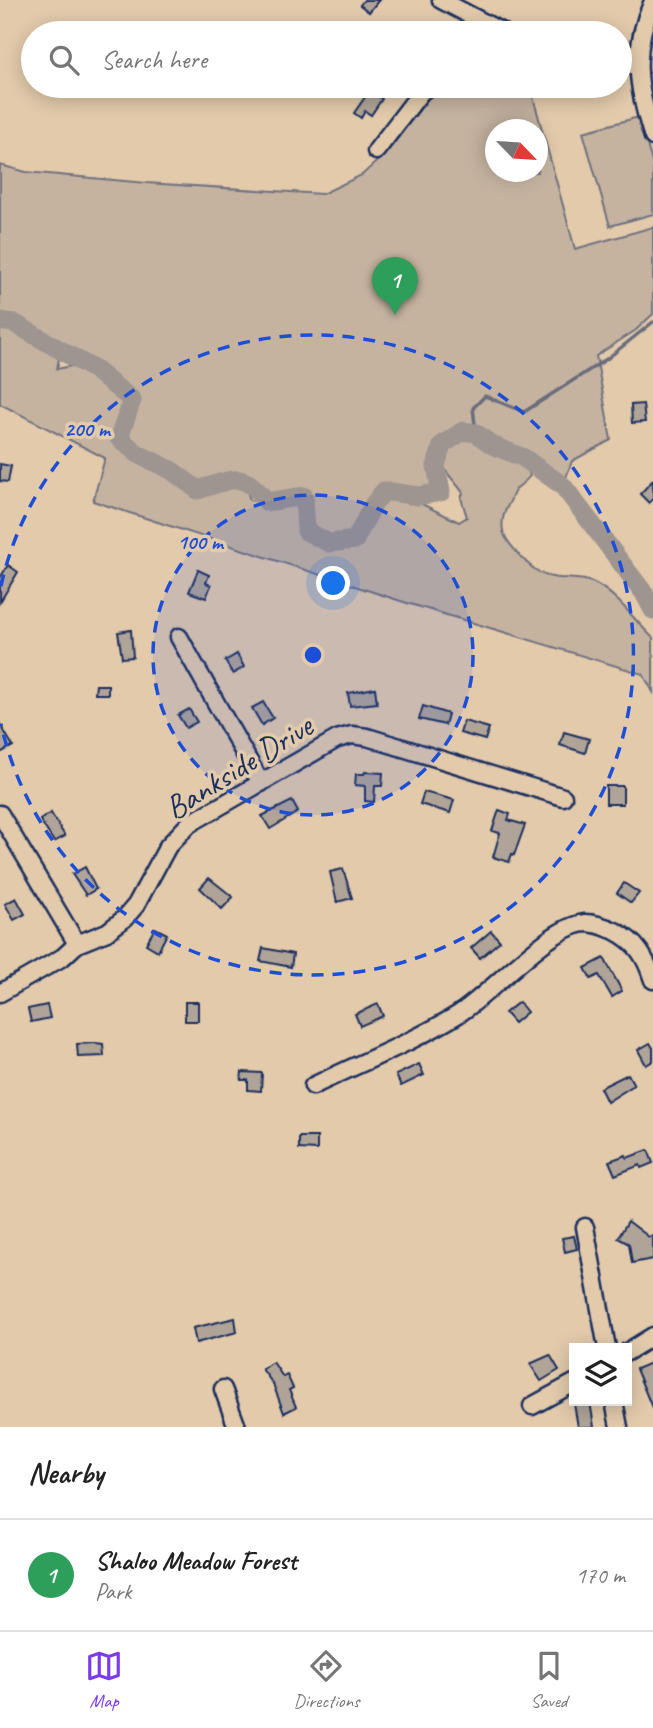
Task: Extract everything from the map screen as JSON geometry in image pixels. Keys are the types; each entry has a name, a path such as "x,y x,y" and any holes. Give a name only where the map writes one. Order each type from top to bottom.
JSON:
{"street":[{"path":"441,0 482,21"},
{"path":"653,1 642,30 638,65 638,82 653,137"},
{"path":"632,65 638,65"},
{"path":"376,151 416,98"},
{"path":"179,637 261,783"},
{"name":"Bankside Drive","path":"0,993 63,957 77,944 107,932 125,918 136,905 168,846 190,824 337,738 352,735 367,737 563,797"},
{"path":"0,814 77,944"},
{"path":"313,1086 455,1017 552,937 578,925 598,925 630,940 643,954 653,980"},
{"path":"585,1227 606,1343"},
{"path":"632,1349 653,1336"},
{"path":"533,1406 569,1386"},
{"path":"223,1389 237,1427"},
{"path":"615,1406 619,1427"}],"shaded area":[{"path":"429,98 533,98 539,119 485,119 485,182 548,182 548,151 575,249 653,227 653,314 636,330 596,356 611,440 572,461 563,486 524,458 492,445 476,433 463,431 442,445 436,466 441,492 418,496 403,495 459,522 467,517 461,498 463,493 441,459 441,453 464,435 473,436 500,457 525,466 530,476 515,491 504,513 502,527 506,539 521,557 539,572 552,577 594,583 625,608 653,638 653,692 643,674 407,603 93,501 105,458 0,404 0,165 26,172 146,183 322,194 362,175 387,152","holes":["60,352 96,372 81,364 57,369","251,484 267,502 250,500 247,491"]},
{"path":"639,117 653,166 653,214 610,226 583,132"}],"building":[{"path":"364,0 379,0 369,12 360,5"},
{"path":"364,98 382,99 371,115 365,111 361,118 354,113"},
{"path":"643,404 645,422 632,423 631,405"},
{"path":"0,464 11,466 8,482 0,481"},
{"path":"653,480 653,498 649,503 640,494"},
{"path":"8,565 18,572 0,602 0,578"},
{"path":"198,570 209,575 206,583 211,585 206,598 189,592"},
{"path":"131,630 133,657 122,658 118,632"},
{"path":"237,654 244,667 233,674 225,661"},
{"path":"96,685 108,685 108,694 95,694"},
{"path":"375,688 377,703 350,706 348,693"},
{"path":"263,702 273,718 262,725 252,708"},
{"path":"423,706 448,714 445,725 419,719"},
{"path":"189,709 197,722 186,728 178,715"},
{"path":"464,721 489,728 485,740 460,733"},
{"path":"0,724 13,746 0,753"},
{"path":"564,732 589,739 585,753 560,745"},
{"path":"383,773 382,786 375,786 374,802 365,801 365,786 355,785 356,774"},
{"path":"606,786 623,786 623,804 606,804"},
{"path":"424,792 454,800 450,813 420,804"},
{"path":"292,801 298,812 270,829 262,816"},
{"path":"499,810 510,814 508,820 525,825 509,862 493,857 500,833 492,831"},
{"path":"51,813 65,836 54,842 40,820"},
{"path":"85,867 96,889 86,895 72,874"},
{"path":"343,869 352,898 337,902 330,872"},
{"path":"209,878 233,897 222,909 200,888"},
{"path":"624,883 639,893 631,903 617,893"},
{"path":"16,898 25,914 14,920 5,904"},
{"path":"155,928 167,934 158,951 146,944"},
{"path":"491,931 500,941 480,958 471,948"},
{"path":"263,948 293,954 291,967 260,961"},
{"path":"604,958 622,991 612,997 599,975 591,979 585,968"},
{"path":"185,1002 198,1002 198,1021 185,1021"},
{"path":"519,1002 527,1012 514,1023 505,1013"},
{"path":"378,1004 383,1016 360,1026 355,1014"},
{"path":"47,1005 50,1018 31,1022 28,1009"},
{"path":"650,1043 653,1048 653,1061 646,1065 638,1050"},
{"path":"77,1044 103,1044 104,1056 78,1057"},
{"path":"419,1064 424,1075 401,1086 396,1075"},
{"path":"242,1072 262,1073 261,1091 248,1090 248,1080 241,1080"},
{"path":"628,1074 634,1085 607,1102 600,1088"},
{"path":"299,1137 317,1137 317,1150 299,1149"},
{"path":"648,1150 653,1163 615,1175 609,1161"},
{"path":"628,1221 649,1237 653,1236 653,1259 632,1263 629,1244 618,1238"},
{"path":"574,1236 577,1249 565,1252 562,1238"},
{"path":"235,1318 237,1332 196,1343 193,1328"},
{"path":"550,1355 559,1370 541,1381 530,1364"},
{"path":"273,1362 283,1377 287,1375 293,1388 289,1390 296,1407 284,1413 273,1384 262,1369"},
{"path":"650,1363 653,1371 653,1410 636,1369"},
{"path":"574,1406 591,1406 594,1427 578,1427"}],"waterway":[{"path":"0,321 14,323 95,370 132,400 119,438 138,454 171,470 198,490 237,480 251,485 267,502 304,496 306,531 329,543 355,540 373,505 384,491 418,496 441,492 436,466 442,445 463,431 476,433 492,445 524,458 563,486 644,593 653,610"},
{"path":"476,433 473,408 485,396 524,412 608,358 653,322"}],"place":[{"name":"Shaloo Meadow Forest","path":"395,315"}]}
